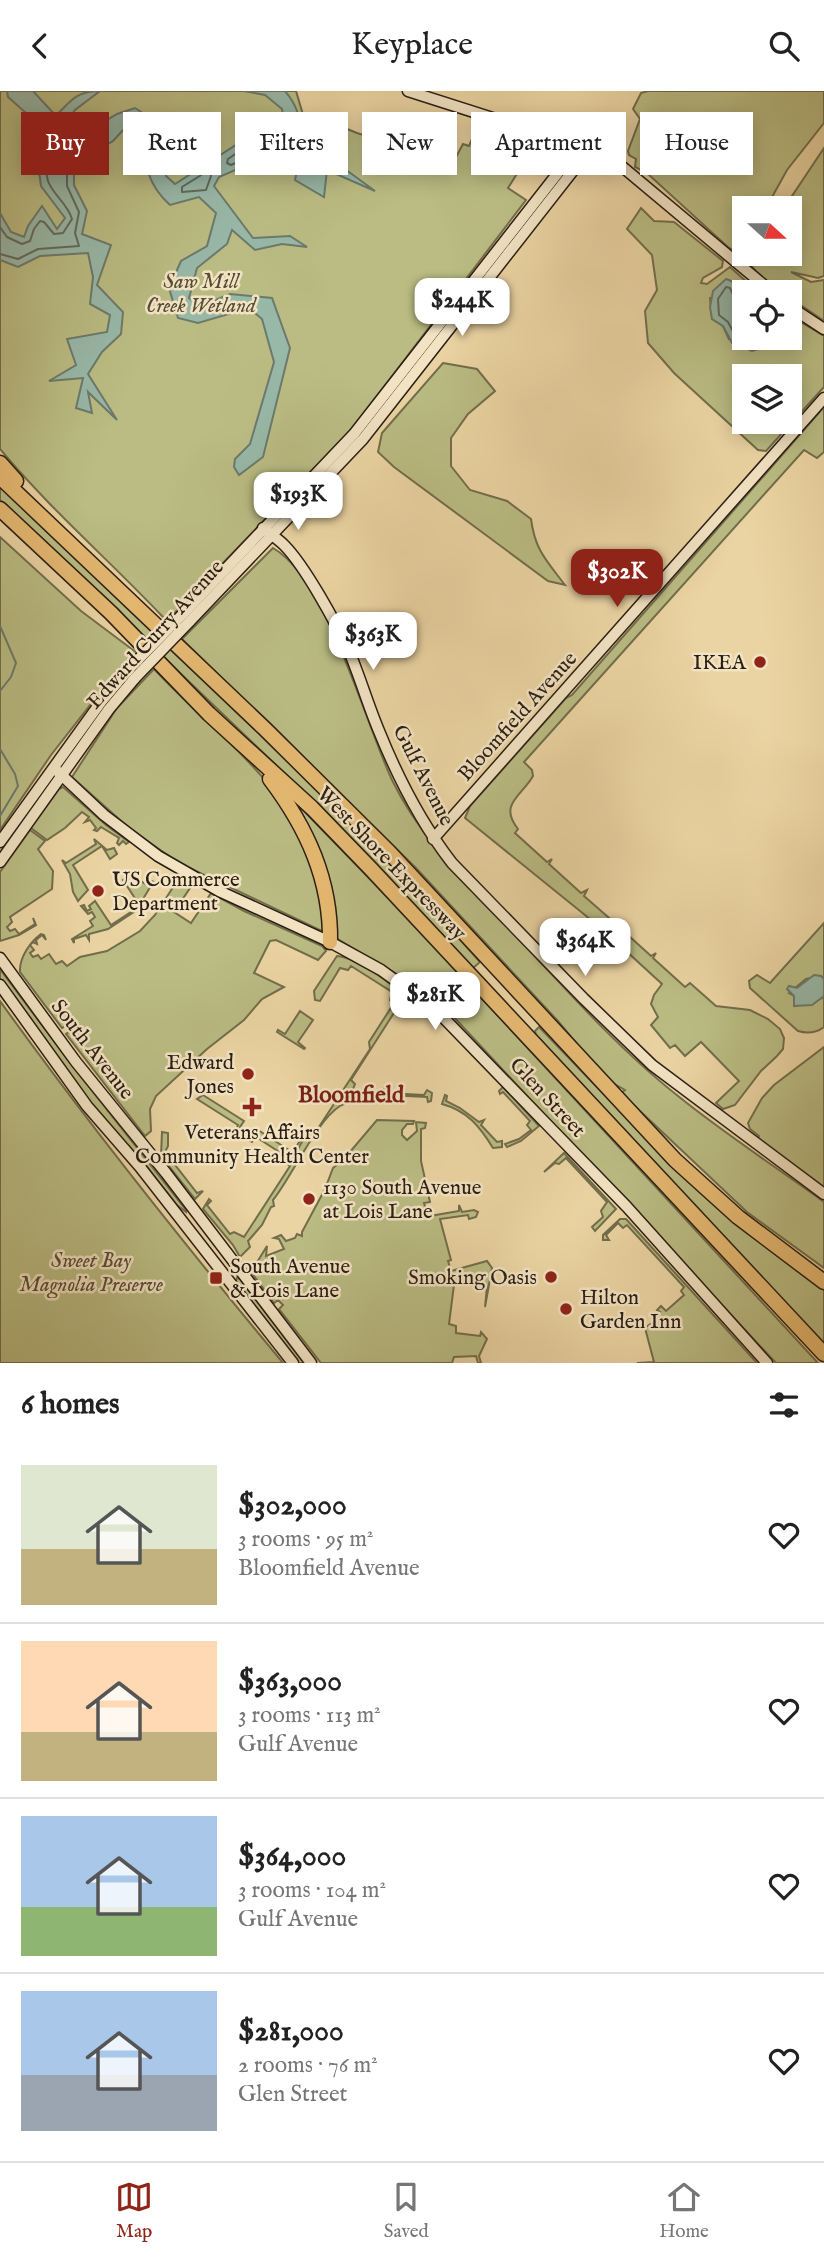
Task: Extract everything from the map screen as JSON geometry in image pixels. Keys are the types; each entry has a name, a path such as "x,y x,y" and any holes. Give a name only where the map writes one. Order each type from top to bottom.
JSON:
{"highway":[{"path":"0,463 65,538"},
{"name":"West Shore Expressway","path":"0,477 265,729 389,852 675,1160 738,1217 824,1282"},
{"name":"West Shore Expressway","path":"0,509 111,613 209,714 312,808 372,869 594,1111 824,1354"},
{"path":"209,714 260,765 296,815 312,845 329,912 330,942"}],"street":[{"path":"408,91 474,112"},
{"path":"626,169 758,280"},
{"name":"Edward Curry Avenue","path":"0,842 109,709 131,675 268,532 354,434 562,175"},
{"path":"802,315 824,330"},
{"name":"Bloomfield Avenue","path":"433,839 824,398"},
{"name":"Gulf Avenue","path":"268,532 284,545 302,569 348,649 379,731 415,808 433,839 452,863 652,1065 824,1194"},
{"name":"Edward Curry Avenue","path":"0,862 59,771"},
{"name":"Glen Street","path":"59,771 104,814 158,856 219,891 330,942 382,970 436,1010 627,1207 767,1363"},
{"name":"South Avenue","path":"0,958 76,1062 166,1173 311,1363"},
{"name":"South Avenue","path":"0,985 87,1106 140,1167 293,1363"}],"green space":[{"name":"Saw Mill Creek Wetland","path":"0,91 296,91 302,112 235,112 235,175 348,175 348,129 362,135 362,175 457,175 457,155 463,144 469,146 471,141 471,175 516,175 508,188 526,200 351,430 166,622 39,493 0,449"},
{"path":"824,91 824,123 787,170 773,196 732,196 732,249 649,175 753,175 753,112 640,112 640,119 633,109 641,93"},
{"path":"640,119 640,170 635,167 636,159 629,155 628,151"},
{"path":"824,148 824,276 818,278 791,272 811,282 824,280 824,321 802,306 802,280 765,280 752,266 802,266 802,196 792,196"},
{"path":"641,208 654,221 674,222 723,261 722,267 703,278 701,283 707,284 730,267 745,280 732,280 732,293 710,298 712,319 723,326 729,339 732,339 732,350 802,350 802,323 824,336 824,387 802,411 802,364 732,364 732,426 674,373 648,343 645,311 657,290 652,255 627,229"},
{"path":"443,363 477,369 495,391 468,414 451,438 451,466 470,490 507,501 531,519 539,547 565,585 548,581 394,467 378,452 382,433"},
{"path":"824,407 824,452 817,458 804,450 524,762 532,770 533,776 514,801 510,813 518,829 515,833 547,862 552,859 549,864 581,893 587,890 584,896 616,924 621,921 619,927 651,956 656,953 653,958 685,987 690,983 716,1006 750,1010 780,1029 784,1038 783,1049 761,1071 735,1105 723,1109 716,1103 739,1081 701,1042 685,1056 675,1045 670,1048 651,1025 658,1017 651,1004 662,984 601,928 465,818 470,806 566,698 572,695"},
{"path":"741,434 781,434 766,451 758,450"},
{"path":"0,485 305,778 365,838 480,962 473,968 326,813 0,500"},
{"path":"0,537 81,611 137,653 116,672 51,755 0,830"},
{"path":"273,548 293,564 311,589 343,654 392,780 429,839 568,992 633,1057 696,1110 824,1202 824,1268 747,1212 621,1093 625,1090 606,1079 558,1021 416,868 182,639"},
{"path":"154,669 244,757 284,805 300,831 316,869 326,933 179,863 129,828 72,777 117,708"},
{"path":"63,787 129,842 126,844 123,841 119,845 119,838 101,827 97,831 94,830 96,828 90,820 85,822 89,817 82,812 47,840 31,828"},
{"path":"297,804 405,915 818,1363 776,1363 451,1014 405,979 336,938 328,879 317,843"},
{"path":"30,830 45,841 38,849 53,871 52,889 10,917 12,922 7,927 10,931 15,929 19,934 35,924 33,918 36,925 19,935 0,941 0,872"},
{"path":"94,839 107,850 114,848 117,854 110,859 102,846 73,865 88,890 78,901 73,892 70,874 62,860 66,863 96,844"},
{"path":"131,874 148,886 152,881 158,885 152,884 143,899 147,903 146,909 140,908 108,929 89,934 89,940 86,935 74,939 74,943 72,939 93,926 90,921 95,917 92,912 88,914 81,906 84,905 87,911 95,901 111,925 140,906 123,880"},
{"path":"179,878 192,885 174,912 191,923 211,893 322,946 326,951 318,960 276,940 270,941 254,973 284,987 262,999 244,1020 207,1049 156,1096 150,1109 151,1131 145,1136 66,1034 70,1031 66,1026 62,1028 20,972 20,967 29,946 33,941 41,934 44,935 46,940 42,935 36,940 37,944 33,942 30,945 34,950 30,953 41,959 49,954 56,964 62,961 67,966 80,957 107,951 140,931 155,915"},
{"path":"824,923 824,979 821,976 806,979 789,993 794,996 795,1006 824,996 824,1027 815,1032 802,1032 750,988 749,981 757,975 770,983"},
{"path":"337,956 366,967 413,1001 411,1003 403,1000 399,1005 351,1080 355,1084 353,1089 359,1093 363,1090 364,1094 383,1092 385,1087 387,1093 424,1095 427,1090 432,1093 431,1101 428,1102 427,1097 387,1095 384,1100 383,1095 353,1100 354,1102 340,1106 331,1113 313,1136 370,1049 369,1042 394,1003 390,1000 392,992 351,966 348,970 340,968 320,1001 315,1000 314,991"},
{"path":"0,969 186,1212 177,1205 144,1163 119,1139 73,1080 0,979"},
{"name":"Sweet Bay Magnolia Preserve","path":"0,1001 138,1184 283,1363 0,1363"},
{"path":"300,1011 313,1020 298,1042 304,1049 277,1032 278,1030 285,1034"},
{"path":"539,1027 646,1138 824,1287 824,1345 536,1035 535,1031"},
{"path":"824,1047 824,1187 758,1138 748,1123 762,1098 774,1085"},
{"path":"503,1087 539,1126 521,1141 507,1147 505,1144 519,1139 531,1130 527,1125 530,1121 503,1092 500,1094 499,1091"},
{"path":"203,1095 244,1121 238,1130 240,1134 235,1131 238,1125 197,1099"},
{"path":"445,1095 446,1101 479,1122 484,1120 481,1125 497,1142 502,1141 502,1147 493,1148 472,1121 459,1111 442,1104"},
{"path":"377,1120 414,1121 402,1130 402,1135 407,1140 417,1131 416,1122 426,1123 425,1128 421,1129 421,1161 430,1202 424,1203 424,1217 459,1211 459,1205 462,1212 478,1212 476,1217 469,1219 468,1215 440,1219 451,1260 448,1261 451,1271 487,1261 492,1268 485,1307 485,1283 455,1277 449,1324 456,1326 456,1333 480,1336 481,1332 487,1339 479,1356 481,1363 478,1363 476,1356 454,1357 452,1363 321,1363 279,1309 283,1305 278,1300 274,1303 251,1272 267,1246 266,1256 284,1249 279,1239 274,1238 281,1235 286,1241 295,1238 297,1234 302,1236 333,1168"},
{"path":"255,1128 292,1152 303,1137 286,1161 287,1157 256,1137 252,1142 247,1139"},
{"path":"162,1132 168,1133 165,1152 197,1193 203,1191 195,1199 161,1156"},
{"path":"307,1133 313,1136 273,1200 274,1206 248,1241 250,1247 240,1257 203,1209 209,1199 211,1201 207,1205 230,1234 234,1232 244,1237 290,1166 286,1163 290,1163"},
{"path":"564,1153 616,1209 595,1231 592,1227 603,1217 601,1211 607,1202 566,1158 544,1172"},
{"path":"620,1219 626,1219 757,1363 637,1363 654,1362 645,1328 659,1318 657,1315 660,1312 657,1310 661,1306 666,1311 684,1295 681,1291 684,1287 627,1225 623,1228 618,1223 606,1235 609,1240 603,1240 603,1235"},
{"path":"237,1278 304,1363 298,1363 234,1283"}],"water":[{"path":"7,91 33,91 52,112 25,112 8,97"},
{"path":"100,91 75,110 60,112 80,95"},
{"path":"244,91 285,91 297,110 282,112 265,95"},
{"path":"135,108 141,112 123,112"},
{"path":"123,112 123,130 109,143 109,119"},
{"path":"235,146 235,170 219,177 214,186 253,238 290,236 307,247 282,244 255,250 232,230 227,244 197,268 189,298 201,306 230,294 272,298 290,348 263,457 239,475 234,467 235,459 250,444 274,362 262,319 249,308 198,323 178,318 169,288 181,261 207,246 216,213 199,197 170,205 152,183 149,175 166,175 175,184 189,175 221,175 221,155"},
{"path":"348,171 375,191 338,175 348,175"},
{"path":"40,175 74,175 74,185 87,211 82,234 111,245 97,285 123,312 121,334 102,352 88,374 117,420 88,392 92,413 76,408 83,378 49,381 76,365 67,339 107,332 110,315 90,304 93,277 88,253 40,256 18,267 0,260 0,213 11,232 24,237 42,206 57,229 65,218 41,186"},
{"path":"296,175 326,175 324,197 295,180"},
{"path":"726,279 732,282 732,343 723,326 712,319 710,307 713,291"},
{"path":"814,975 824,979 824,996 812,1005 794,1006 794,996 787,989 789,986 797,988"}],"waterway":[{"path":"0,626 16,663 11,677 0,691"},
{"path":"0,749 15,774 18,786 0,816"}],"place":[{"name":"IKEA","path":"760,662"},
{"name":"US Commerce Department","path":"98,891"},
{"name":"Edward Jones","path":"248,1074"},
{"name":"Veterans Affairs Community Health Center","path":"252,1107"},
{"name":"1130 South Avenue at Lois Lane","path":"309,1199"},
{"name":"Smoking Oasis","path":"551,1277"},
{"name":"South Avenue & Lois Lane","path":"216,1278"},
{"name":"Hilton Garden Inn","path":"566,1309"}],"district":[{"name":"Bloomfield","path":"351,1094"}]}
